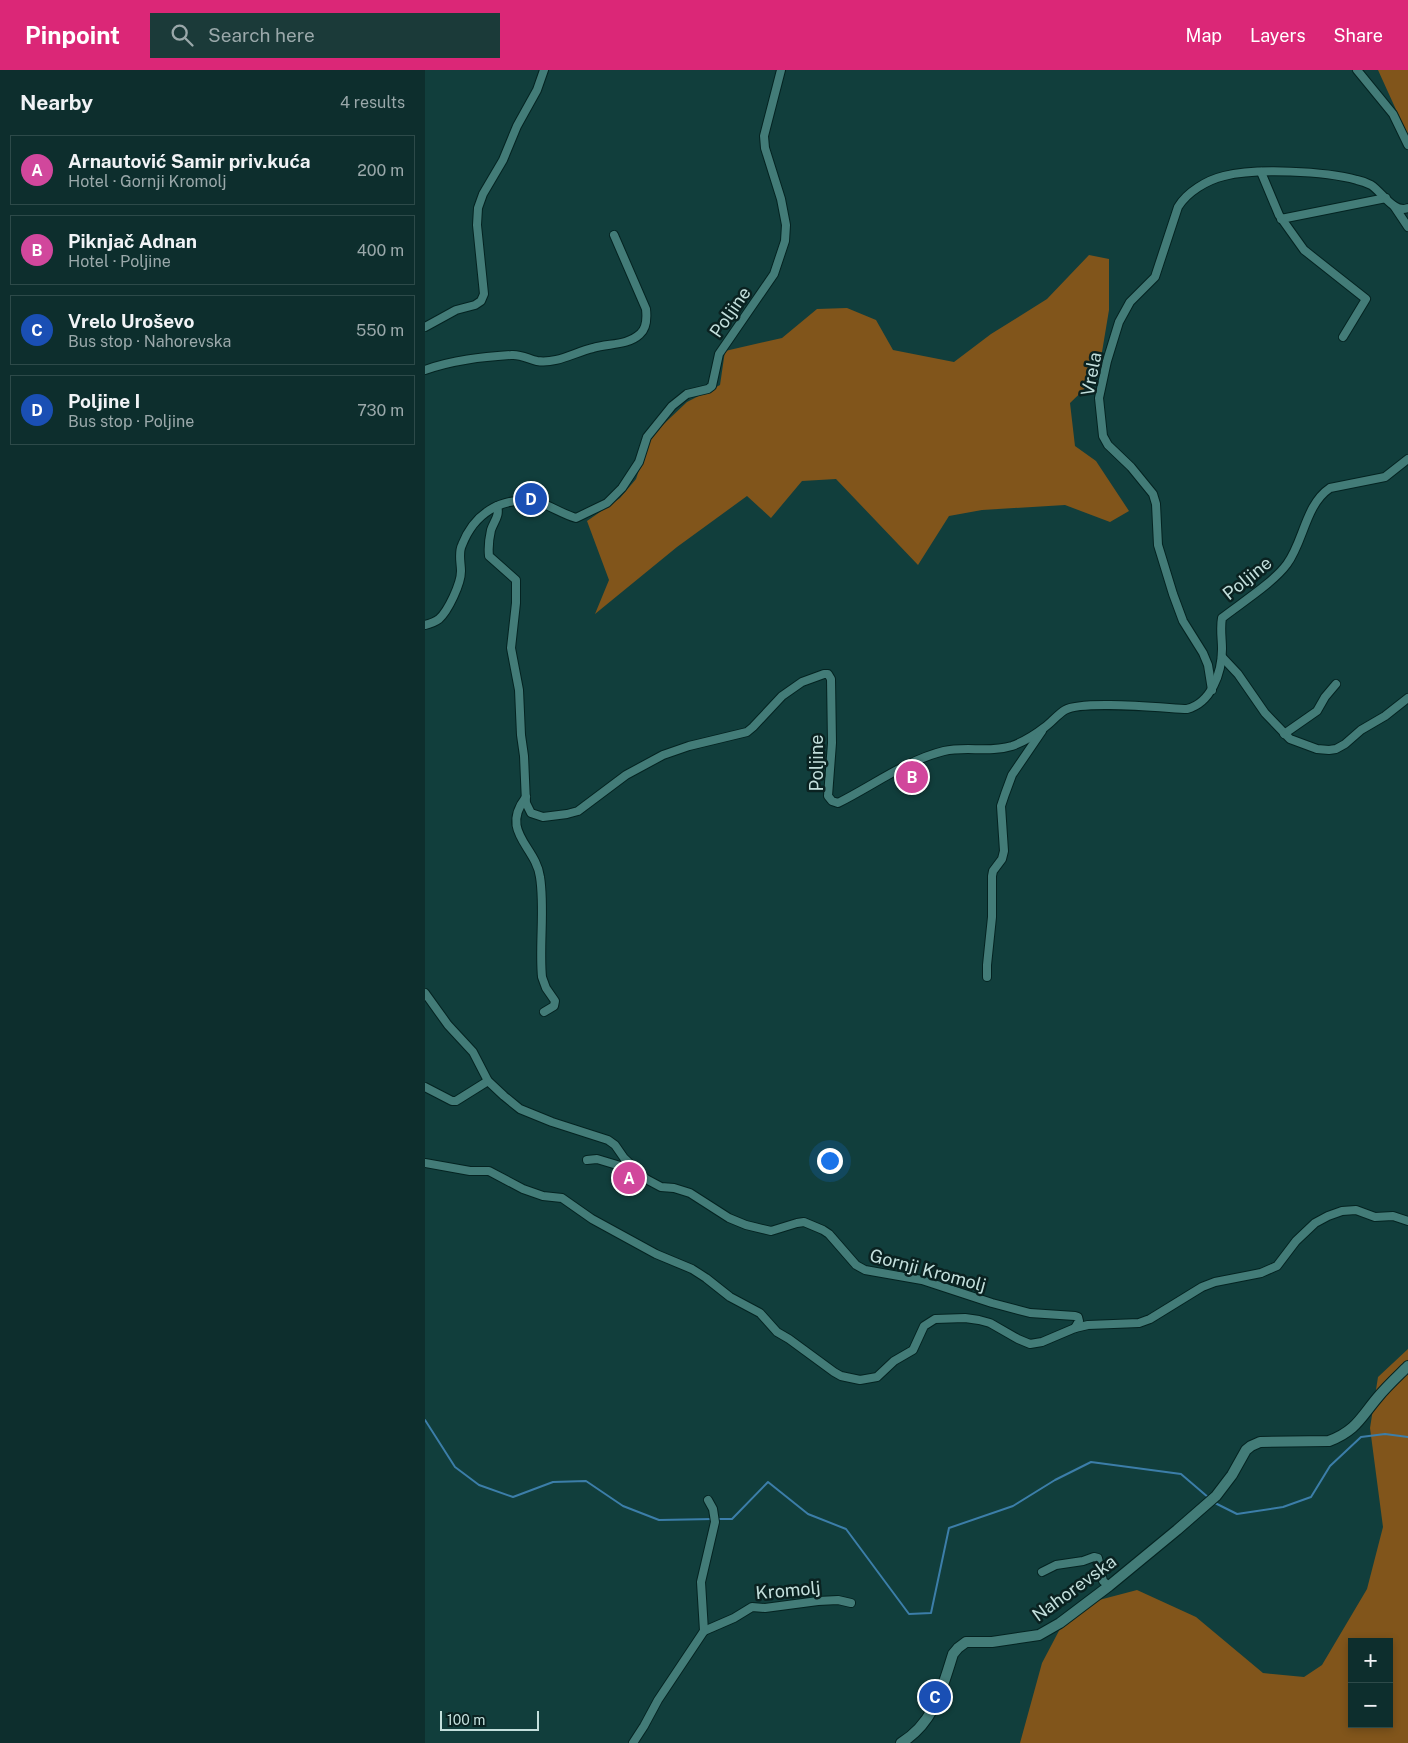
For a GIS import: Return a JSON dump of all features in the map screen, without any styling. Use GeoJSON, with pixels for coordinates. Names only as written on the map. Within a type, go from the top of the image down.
{"type":"FeatureCollection","features":[{"type":"Feature","properties":{"kind":"street"},"geometry":{"type":"LineString","coordinates":[[425,327],[456,310],[475,305],[481,301],[484,294],[477,226],[479,208],[483,194],[503,160],[517,126],[537,90],[544,70]]}},
{"type":"Feature","properties":{"kind":"street","name":"Poljine"},"geometry":{"type":"LineString","coordinates":[[425,625],[438,620],[445,611],[459,584],[461,545],[476,521],[485,511],[517,501],[537,502],[576,518],[607,503],[622,488],[639,462],[647,437],[672,406],[687,394],[708,389],[712,386],[719,354],[774,274],[785,241],[786,226],[781,199],[765,148],[764,136],[781,70]]}},
{"type":"Feature","properties":{"kind":"street"},"geometry":{"type":"LineString","coordinates":[[1357,70],[1393,114],[1408,145]]}},
{"type":"Feature","properties":{"kind":"street","name":"Vrela"},"geometry":{"type":"LineString","coordinates":[[1211,690],[1208,665],[1203,653],[1183,621],[1158,545],[1155,499],[1140,477],[1108,445],[1103,436],[1099,398],[1107,361],[1119,322],[1130,302],[1155,278],[1177,207],[1183,198],[1222,176],[1246,172],[1261,172],[1301,173],[1349,178],[1369,184],[1394,206],[1408,227]]}},
{"type":"Feature","properties":{"kind":"street"},"geometry":{"type":"LineString","coordinates":[[1261,172],[1281,219],[1303,250],[1366,299],[1343,337]]}},
{"type":"Feature","properties":{"kind":"street"},"geometry":{"type":"LineString","coordinates":[[1281,219],[1385,198]]}},
{"type":"Feature","properties":{"kind":"street","name":"Vrela"},"geometry":{"type":"LineString","coordinates":[[1394,206],[1404,210],[1407,209]]}},
{"type":"Feature","properties":{"kind":"street"},"geometry":{"type":"LineString","coordinates":[[425,370],[467,359],[514,354],[526,356],[537,361],[552,360],[591,348],[628,341],[638,336],[645,326],[647,319],[646,310],[614,235]]}},
{"type":"Feature","properties":{"kind":"street","name":"Poljine"},"geometry":{"type":"LineString","coordinates":[[525,797],[531,813],[543,817],[567,814],[578,810],[626,775],[663,755],[689,746],[747,732],[753,728],[782,696],[802,682],[823,674],[828,674],[831,679],[832,743],[828,796],[831,801],[838,803],[883,778],[927,757],[952,750],[983,750],[1011,746],[1045,728],[1067,709],[1077,706],[1187,709],[1195,707],[1216,683],[1222,657],[1222,618],[1281,572],[1289,562],[1314,506],[1324,492],[1330,488],[1385,477],[1408,459]]}},
{"type":"Feature","properties":{"kind":"street"},"geometry":{"type":"LineString","coordinates":[[497,506],[497,518],[488,545],[489,556],[515,580],[516,603],[511,648],[519,690],[525,756],[525,797],[515,817],[516,826],[540,876],[542,977],[546,988],[555,1001],[554,1006],[544,1012]]}},
{"type":"Feature","properties":{"kind":"street"},"geometry":{"type":"LineString","coordinates":[[1222,657],[1238,674],[1265,713],[1284,734],[1290,739],[1317,749],[1336,749],[1408,698]]}},
{"type":"Feature","properties":{"kind":"street"},"geometry":{"type":"LineString","coordinates":[[1284,734],[1317,711],[1325,697],[1336,684]]}},
{"type":"Feature","properties":{"kind":"street"},"geometry":{"type":"LineString","coordinates":[[987,977],[992,917],[992,876],[993,871],[1002,859],[1004,851],[1001,806],[1012,775],[1045,728]]}},
{"type":"Feature","properties":{"kind":"street","name":"Gornji Kromolj"},"geometry":{"type":"LineString","coordinates":[[425,993],[448,1025],[473,1052],[488,1082],[520,1109],[552,1122],[607,1140],[615,1145],[624,1158],[646,1179],[661,1187],[690,1192],[729,1218],[746,1226],[771,1231],[804,1222],[823,1230],[856,1265],[865,1270],[922,1280],[992,1303],[1030,1313],[1075,1316],[1078,1317],[1079,1321],[1075,1328]]}},
{"type":"Feature","properties":{"kind":"street"},"geometry":{"type":"LineString","coordinates":[[425,1087],[451,1101],[457,1101],[488,1082]]}},
{"type":"Feature","properties":{"kind":"street"},"geometry":{"type":"LineString","coordinates":[[587,1160],[597,1159],[639,1172]]}},
{"type":"Feature","properties":{"kind":"street"},"geometry":{"type":"LineString","coordinates":[[425,1162],[470,1171],[489,1171],[523,1189],[543,1196],[562,1198],[592,1219],[656,1254],[692,1269],[730,1297],[760,1312],[777,1332],[834,1372],[841,1376],[860,1380],[877,1376],[894,1360],[913,1350],[924,1326],[935,1319],[965,1318],[979,1320],[990,1323],[1030,1344],[1042,1342],[1075,1328],[1099,1323],[1139,1323],[1150,1319],[1202,1287],[1215,1282],[1261,1273],[1277,1266],[1296,1241],[1315,1223],[1342,1210],[1356,1210],[1375,1217],[1393,1216],[1408,1221]]}},
{"type":"Feature","properties":{"kind":"street","name":"Nahorevska"},"geometry":{"type":"LineString","coordinates":[[901,1743],[913,1736],[925,1722],[937,1702],[953,1654],[966,1642],[992,1642],[1039,1635],[1060,1622],[1109,1586],[1211,1500],[1232,1476],[1246,1450],[1251,1446],[1260,1442],[1329,1441],[1337,1438],[1360,1422],[1377,1398],[1408,1366]]}},
{"type":"Feature","properties":{"kind":"street"},"geometry":{"type":"LineString","coordinates":[[633,1743],[658,1700],[704,1631],[701,1582],[713,1532],[714,1518],[708,1500]]}},
{"type":"Feature","properties":{"kind":"street"},"geometry":{"type":"LineString","coordinates":[[1042,1572],[1056,1565],[1083,1561],[1094,1557],[1098,1558],[1103,1581],[1109,1586]]}},
{"type":"Feature","properties":{"kind":"street","name":"Kromolj"},"geometry":{"type":"LineString","coordinates":[[704,1631],[734,1618],[752,1607],[765,1608],[837,1600],[851,1603]]}},
{"type":"Feature","properties":{"kind":"shaded area"},"geometry":{"type":"Polygon","coordinates":[[[1378,70],[1408,70],[1408,136],[1378,70]]]}},
{"type":"Feature","properties":{"kind":"shaded area"},"geometry":{"type":"Polygon","coordinates":[[[1089,255],[1109,259],[1109,310],[1098,376],[1070,403],[1075,446],[1096,461],[1129,511],[1110,522],[1065,505],[982,510],[949,516],[918,565],[836,479],[802,481],[771,518],[747,496],[677,547],[595,614],[609,580],[587,521],[620,498],[636,479],[650,437],[687,402],[720,385],[725,351],[782,338],[817,309],[847,308],[876,320],[893,350],[954,362],[991,334],[1047,299],[1089,255]]]}},
{"type":"Feature","properties":{"kind":"shaded area"},"geometry":{"type":"Polygon","coordinates":[[[1408,1349],[1408,1743],[1020,1743],[1042,1663],[1062,1625],[1099,1600],[1137,1590],[1196,1617],[1263,1673],[1304,1677],[1322,1665],[1367,1589],[1383,1527],[1370,1428],[1378,1377],[1408,1349]]]}},
{"type":"Feature","properties":{"kind":"waterway"},"geometry":{"type":"LineString","coordinates":[[425,1420],[455,1467],[479,1485],[513,1497],[553,1482],[586,1481],[623,1506],[659,1520],[713,1519]]}},
{"type":"Feature","properties":{"kind":"waterway"},"geometry":{"type":"LineString","coordinates":[[1215,1503],[1237,1514],[1283,1507],[1311,1497],[1330,1466],[1361,1437],[1385,1434],[1408,1437]]}},
{"type":"Feature","properties":{"kind":"waterway"},"geometry":{"type":"LineString","coordinates":[[718,1519],[732,1519],[768,1482],[808,1514],[846,1529],[909,1614],[931,1613],[949,1528],[1013,1506],[1055,1480],[1091,1462],[1181,1474],[1209,1498]]}},
{"type":"Feature","properties":{"kind":"place","name":"Poljine I"},"geometry":{"type":"Point","coordinates":[531,499]}},
{"type":"Feature","properties":{"kind":"place","name":"Piknjač Adnan"},"geometry":{"type":"Point","coordinates":[912,777]}},
{"type":"Feature","properties":{"kind":"place","name":"Arnautović Samir priv.kuća"},"geometry":{"type":"Point","coordinates":[629,1178]}},
{"type":"Feature","properties":{"kind":"place","name":"Vrelo Uroševo"},"geometry":{"type":"Point","coordinates":[935,1697]}}]}
